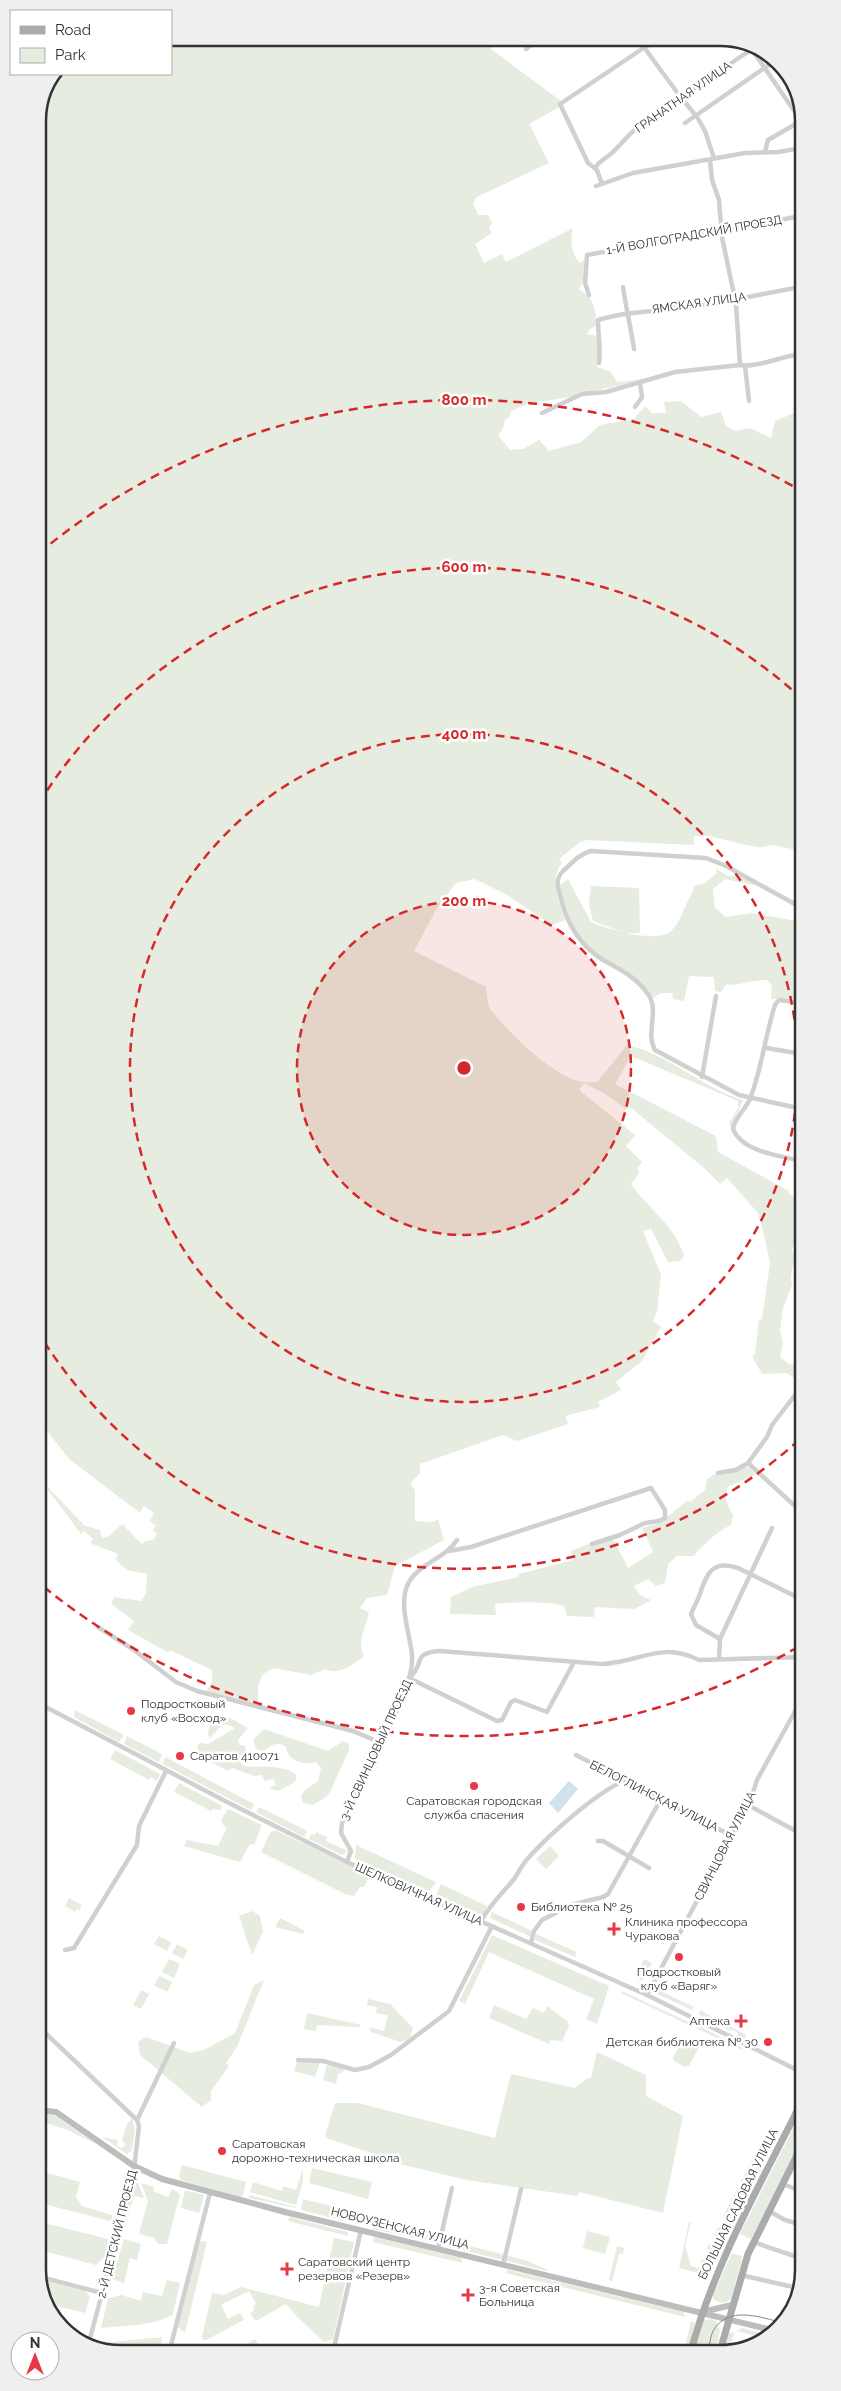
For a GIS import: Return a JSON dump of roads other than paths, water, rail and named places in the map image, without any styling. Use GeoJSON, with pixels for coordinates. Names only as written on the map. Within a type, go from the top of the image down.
{"type":"FeatureCollection","features":[{"type":"Feature","properties":{"kind":"main road","name":"НОВОУЗЕНСКАЯ УЛИЦА"},"geometry":{"type":"LineString","coordinates":[[46,2111],[56,2112],[134,2166],[162,2179],[210,2193],[766,2328]]}},
{"type":"Feature","properties":{"kind":"main road","name":"БОЛЬШАЯ САДОВАЯ УЛИЦА"},"geometry":{"type":"LineString","coordinates":[[693,2345],[701,2312],[729,2245],[795,2115]]}},
{"type":"Feature","properties":{"kind":"main road"},"geometry":{"type":"LineString","coordinates":[[722,2345],[740,2275],[753,2242],[795,2164]]}},
{"type":"Feature","properties":{"kind":"main road"},"geometry":{"type":"LineString","coordinates":[[701,2312],[732,2305]]}},
{"type":"Feature","properties":{"kind":"street"},"geometry":{"type":"LineString","coordinates":[[526,49],[530,46]]}},
{"type":"Feature","properties":{"kind":"street"},"geometry":{"type":"LineString","coordinates":[[602,184],[595,168],[588,163],[560,104],[645,47],[681,98],[697,116],[705,131],[712,159],[712,180],[719,200],[722,232],[735,300],[748,400]]}},
{"type":"Feature","properties":{"kind":"street","name":"ГРАНАТНАЯ УЛИЦА"},"geometry":{"type":"LineString","coordinates":[[595,168],[599,162],[613,153],[624,139],[639,126],[748,52]]}},
{"type":"Feature","properties":{"kind":"street"},"geometry":{"type":"LineString","coordinates":[[757,56],[794,110]]}},
{"type":"Feature","properties":{"kind":"street"},"geometry":{"type":"LineString","coordinates":[[685,123],[769,65]]}},
{"type":"Feature","properties":{"kind":"street"},"geometry":{"type":"LineString","coordinates":[[765,152],[768,140],[795,124]]}},
{"type":"Feature","properties":{"kind":"street"},"geometry":{"type":"LineString","coordinates":[[596,186],[633,173],[745,152],[795,149]]}},
{"type":"Feature","properties":{"kind":"street","name":"1-Й ВОЛГОГРАДСКИЙ ПРОЕЗД"},"geometry":{"type":"LineString","coordinates":[[589,295],[585,283],[587,256],[795,217]]}},
{"type":"Feature","properties":{"kind":"street"},"geometry":{"type":"LineString","coordinates":[[623,287],[628,314],[628,327],[634,349]]}},
{"type":"Feature","properties":{"kind":"street","name":"ЯМСКАЯ УЛИЦА"},"geometry":{"type":"LineString","coordinates":[[599,363],[601,347],[598,320],[628,314],[735,300],[795,288]]}},
{"type":"Feature","properties":{"kind":"street"},"geometry":{"type":"LineString","coordinates":[[542,413],[582,394],[606,392],[675,372],[743,365],[795,354]]}},
{"type":"Feature","properties":{"kind":"street"},"geometry":{"type":"LineString","coordinates":[[635,407],[642,397],[640,383]]}},
{"type":"Feature","properties":{"kind":"street"},"geometry":{"type":"LineString","coordinates":[[795,904],[726,866],[706,858],[590,851],[584,852],[559,875],[558,887],[566,916],[578,938],[590,951],[636,980],[650,998],[653,1009],[651,1037],[655,1050],[702,1077],[739,1095],[795,1108]]}},
{"type":"Feature","properties":{"kind":"street"},"geometry":{"type":"LineString","coordinates":[[702,1077],[716,996]]}},
{"type":"Feature","properties":{"kind":"street"},"geometry":{"type":"LineString","coordinates":[[795,1002],[777,1001],[766,1048],[750,1098],[734,1122],[736,1136],[755,1148],[795,1159]]}},
{"type":"Feature","properties":{"kind":"street"},"geometry":{"type":"LineString","coordinates":[[766,1048],[795,1053]]}},
{"type":"Feature","properties":{"kind":"street"},"geometry":{"type":"LineString","coordinates":[[718,1473],[736,1470],[748,1463],[772,1425],[795,1395]]}},
{"type":"Feature","properties":{"kind":"street"},"geometry":{"type":"LineString","coordinates":[[748,1463],[795,1506]]}},
{"type":"Feature","properties":{"kind":"street"},"geometry":{"type":"LineString","coordinates":[[449,1551],[471,1547],[651,1488],[665,1510],[665,1518],[659,1522],[645,1523],[620,1535],[592,1544]]}},
{"type":"Feature","properties":{"kind":"street"},"geometry":{"type":"LineString","coordinates":[[719,1659],[720,1639],[772,1528]]}},
{"type":"Feature","properties":{"kind":"street","name":"3-Й СВИНЦОВЫЙ ПРОЕЗД"},"geometry":{"type":"LineString","coordinates":[[347,1862],[351,1851],[340,1833],[341,1828],[375,1747],[384,1737],[409,1678],[412,1656],[404,1602],[406,1588],[422,1566],[449,1551],[457,1540]]}},
{"type":"Feature","properties":{"kind":"street"},"geometry":{"type":"LineString","coordinates":[[720,1639],[704,1632],[696,1625],[692,1618],[693,1608],[708,1574],[716,1566],[731,1566],[795,1596]]}},
{"type":"Feature","properties":{"kind":"street"},"geometry":{"type":"LineString","coordinates":[[98,1627],[134,1650],[176,1682],[197,1691],[352,1731],[379,1742]]}},
{"type":"Feature","properties":{"kind":"street"},"geometry":{"type":"LineString","coordinates":[[574,1662],[547,1712],[515,1700],[511,1702],[502,1720],[497,1721],[409,1678],[413,1675],[422,1655],[428,1652],[440,1651],[612,1664],[665,1651],[684,1652],[699,1660],[795,1657]]}},
{"type":"Feature","properties":{"kind":"street","name":"ШЕЛКОВИЧНАЯ УЛИЦА"},"geometry":{"type":"LineString","coordinates":[[46,1707],[166,1771],[347,1862],[647,1995],[795,2069]]}},
{"type":"Feature","properties":{"kind":"street","name":"СВИНЦОВАЯ УЛИЦА"},"geometry":{"type":"LineString","coordinates":[[647,1995],[748,1805],[757,1780],[795,1711]]}},
{"type":"Feature","properties":{"kind":"street","name":"БЕЛОГЛИНСКАЯ УЛИЦА"},"geometry":{"type":"LineString","coordinates":[[576,1756],[732,1836]]}},
{"type":"Feature","properties":{"kind":"street"},"geometry":{"type":"LineString","coordinates":[[65,1950],[74,1948],[137,1846],[139,1826],[166,1771]]}},
{"type":"Feature","properties":{"kind":"street"},"geometry":{"type":"LineString","coordinates":[[482,1921],[490,1904],[514,1879],[529,1857],[568,1821],[612,1786],[624,1781]]}},
{"type":"Feature","properties":{"kind":"street"},"geometry":{"type":"LineString","coordinates":[[531,1943],[534,1930],[542,1920],[571,1905],[603,1898],[608,1894],[661,1799]]}},
{"type":"Feature","properties":{"kind":"street"},"geometry":{"type":"LineString","coordinates":[[748,1805],[795,1831]]}},
{"type":"Feature","properties":{"kind":"street"},"geometry":{"type":"LineString","coordinates":[[598,1841],[603,1841],[649,1868]]}},
{"type":"Feature","properties":{"kind":"street"},"geometry":{"type":"LineString","coordinates":[[298,2060],[323,2061],[355,2070],[369,2067],[391,2055],[449,2011],[492,1926]]}},
{"type":"Feature","properties":{"kind":"street"},"geometry":{"type":"LineString","coordinates":[[46,2034],[138,2120]]}},
{"type":"Feature","properties":{"kind":"street","name":"2-Й ДЕТСКИЙ ПРОЕЗД"},"geometry":{"type":"LineString","coordinates":[[89,2338],[134,2166],[138,2120],[174,2043]]}},
{"type":"Feature","properties":{"kind":"street"},"geometry":{"type":"LineString","coordinates":[[783,2184],[795,2189]]}},
{"type":"Feature","properties":{"kind":"street"},"geometry":{"type":"LineString","coordinates":[[438,2249],[452,2188]]}},
{"type":"Feature","properties":{"kind":"street"},"geometry":{"type":"LineString","coordinates":[[502,2265],[521,2189]]}},
{"type":"Feature","properties":{"kind":"street"},"geometry":{"type":"LineString","coordinates":[[171,2345],[210,2193]]}},
{"type":"Feature","properties":{"kind":"street"},"geometry":{"type":"LineString","coordinates":[[769,2211],[785,2220],[795,2223]]}},
{"type":"Feature","properties":{"kind":"street"},"geometry":{"type":"LineString","coordinates":[[335,2345],[361,2230]]}},
{"type":"Feature","properties":{"kind":"street"},"geometry":{"type":"LineString","coordinates":[[753,2242],[795,2256]]}},
{"type":"Feature","properties":{"kind":"street"},"geometry":{"type":"LineString","coordinates":[[740,2275],[793,2287]]}},
{"type":"Feature","properties":{"kind":"street"},"geometry":{"type":"LineString","coordinates":[[47,2279],[102,2293]]}},
{"type":"Feature","properties":{"kind":"water"},"geometry":{"type":"Polygon","coordinates":[[[569,1781],[578,1789],[558,1813],[549,1803],[569,1781]]]}},
{"type":"Feature","properties":{"kind":"tram line"},"geometry":{"type":"LineString","coordinates":[[709,2345],[713,2331],[719,2323],[727,2318],[745,2315],[774,2321]]}},
{"type":"Feature","properties":{"kind":"place","name":"Подростковый клуб «Восход»"},"geometry":{"type":"Point","coordinates":[131,1711]}},
{"type":"Feature","properties":{"kind":"place","name":"Саратов 410071"},"geometry":{"type":"Point","coordinates":[180,1756]}},
{"type":"Feature","properties":{"kind":"place","name":"Саратовская городская служба спасения"},"geometry":{"type":"Point","coordinates":[474,1786]}},
{"type":"Feature","properties":{"kind":"place","name":"Библиотека № 25"},"geometry":{"type":"Point","coordinates":[521,1907]}},
{"type":"Feature","properties":{"kind":"place","name":"Клиника профессора Чуракова"},"geometry":{"type":"Point","coordinates":[614,1929]}},
{"type":"Feature","properties":{"kind":"place","name":"Подростковый клуб «Варяг»"},"geometry":{"type":"Point","coordinates":[679,1957]}},
{"type":"Feature","properties":{"kind":"place","name":"Аптека"},"geometry":{"type":"Point","coordinates":[741,2021]}},
{"type":"Feature","properties":{"kind":"place","name":"Детская библиотека № 30"},"geometry":{"type":"Point","coordinates":[768,2042]}},
{"type":"Feature","properties":{"kind":"place","name":"Саратовская дорожно-техническая школа"},"geometry":{"type":"Point","coordinates":[222,2151]}},
{"type":"Feature","properties":{"kind":"place","name":"Саратовский центр резервов «Резерв»"},"geometry":{"type":"Point","coordinates":[287,2269]}},
{"type":"Feature","properties":{"kind":"place","name":"3-я Советская Больница"},"geometry":{"type":"Point","coordinates":[468,2295]}}]}
